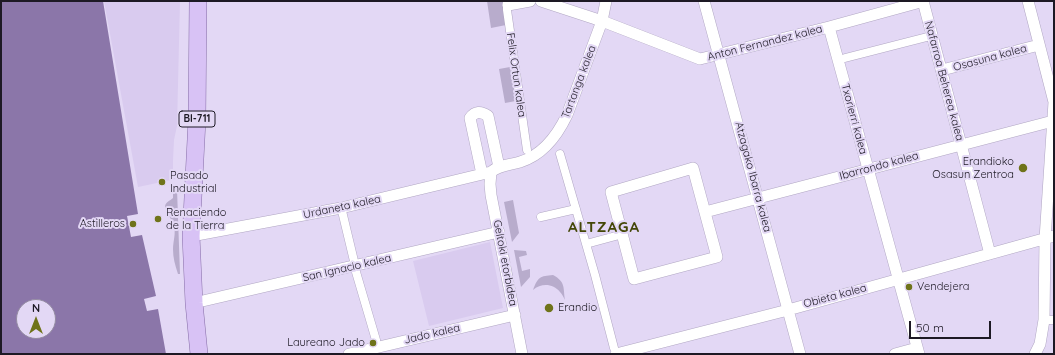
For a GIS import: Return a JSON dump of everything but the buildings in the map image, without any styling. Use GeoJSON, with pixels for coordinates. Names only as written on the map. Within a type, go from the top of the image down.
{"type":"FeatureCollection","features":[{"type":"Feature","properties":{"kind":"main road","name":"BI-711"},"geometry":{"type":"LineString","coordinates":[[198,1],[197,120],[191,236],[194,303],[200,354]]}},
{"type":"Feature","properties":{"kind":"street"},"geometry":{"type":"LineString","coordinates":[[507,3],[530,1]]}},
{"type":"Feature","properties":{"kind":"street","name":"Anton Fernandez kalea"},"geometry":{"type":"LineString","coordinates":[[541,1],[602,21],[700,59],[829,27],[923,1]]}},
{"type":"Feature","properties":{"kind":"street","name":"Tartanga kalea"},"geometry":{"type":"LineString","coordinates":[[491,171],[522,161],[544,149],[560,128],[567,115],[602,21],[606,1]]}},
{"type":"Feature","properties":{"kind":"street","name":"Atzagako Ibarra kalea"},"geometry":{"type":"LineString","coordinates":[[704,1],[720,55],[800,354]]}},
{"type":"Feature","properties":{"kind":"street","name":"Nafarroa Beherea kalea"},"geometry":{"type":"LineString","coordinates":[[923,1],[990,254]]}},
{"type":"Feature","properties":{"kind":"street"},"geometry":{"type":"LineString","coordinates":[[1028,1],[1038,45],[1054,102],[1049,237],[1049,320],[1035,354]]}},
{"type":"Feature","properties":{"kind":"street","name":"Felix Ortun kalea"},"geometry":{"type":"LineString","coordinates":[[507,3],[527,150]]}},
{"type":"Feature","properties":{"kind":"street","name":"Txorierri kalea"},"geometry":{"type":"LineString","coordinates":[[829,27],[918,351]]}},
{"type":"Feature","properties":{"kind":"street"},"geometry":{"type":"LineString","coordinates":[[845,58],[927,37]]}},
{"type":"Feature","properties":{"kind":"street","name":"Osasuna kalea"},"geometry":{"type":"LineString","coordinates":[[942,70],[1038,45]]}},
{"type":"Feature","properties":{"kind":"street","name":"Ibarrondo kalea"},"geometry":{"type":"LineString","coordinates":[[705,212],[1053,121]]}},
{"type":"Feature","properties":{"kind":"street"},"geometry":{"type":"LineString","coordinates":[[560,154],[615,351]]}},
{"type":"Feature","properties":{"kind":"street"},"geometry":{"type":"LineString","coordinates":[[693,168],[717,257],[634,279],[623,234],[611,192],[693,168]]}},
{"type":"Feature","properties":{"kind":"street","name":"Urdaneta kalea"},"geometry":{"type":"LineString","coordinates":[[191,236],[341,208],[400,195],[491,171]]}},
{"type":"Feature","properties":{"kind":"street","name":"Geltoki etorbidea"},"geometry":{"type":"LineString","coordinates":[[491,171],[491,195],[522,354]]}},
{"type":"Feature","properties":{"kind":"street"},"geometry":{"type":"LineString","coordinates":[[541,217],[576,209]]}},
{"type":"Feature","properties":{"kind":"street"},"geometry":{"type":"LineString","coordinates":[[342,211],[354,261]]}},
{"type":"Feature","properties":{"kind":"street","name":"San Ignacio kalea"},"geometry":{"type":"LineString","coordinates":[[194,303],[499,232]]}},
{"type":"Feature","properties":{"kind":"street"},"geometry":{"type":"LineString","coordinates":[[586,244],[623,234]]}},
{"type":"Feature","properties":{"kind":"street","name":"Obieta kalea"},"geometry":{"type":"LineString","coordinates":[[615,351],[788,310],[1049,237]]}},
{"type":"Feature","properties":{"kind":"street"},"geometry":{"type":"LineString","coordinates":[[356,272],[376,340]]}},
{"type":"Feature","properties":{"kind":"street","name":"Jado kalea"},"geometry":{"type":"LineString","coordinates":[[349,354],[514,314]]}},
{"type":"Feature","properties":{"kind":"street"},"geometry":{"type":"LineString","coordinates":[[895,354],[918,351]]}},
{"type":"Feature","properties":{"kind":"shaded area"},"geometry":{"type":"Polygon","coordinates":[[[1,1],[103,1],[138,214],[127,216],[131,237],[142,235],[156,296],[144,299],[147,311],[158,309],[166,354],[1,354],[1,1]]]}},
{"type":"Feature","properties":{"kind":"shaded area"},"geometry":{"type":"Polygon","coordinates":[[[104,1],[180,1],[177,126],[174,140],[173,160],[173,176],[176,179],[138,187],[104,1]]]}},
{"type":"Feature","properties":{"kind":"shaded area"},"geometry":{"type":"Polygon","coordinates":[[[487,1],[502,1],[506,25],[491,28],[487,1]]]}},
{"type":"Feature","properties":{"kind":"shaded area"},"geometry":{"type":"Polygon","coordinates":[[[510,67],[516,101],[505,103],[499,69],[510,67]]]}},
{"type":"Feature","properties":{"kind":"shaded area"},"geometry":{"type":"Polygon","coordinates":[[[177,189],[180,274],[178,274],[173,255],[175,232],[174,226],[165,207],[165,205],[173,198],[173,190],[177,189]]]}},
{"type":"Feature","properties":{"kind":"shaded area"},"geometry":{"type":"Polygon","coordinates":[[[513,200],[519,233],[512,242],[504,202],[513,200]]]}},
{"type":"Feature","properties":{"kind":"shaded area"},"geometry":{"type":"Polygon","coordinates":[[[490,242],[503,308],[429,326],[413,261],[490,242]]]}},
{"type":"Feature","properties":{"kind":"shaded area"},"geometry":{"type":"Polygon","coordinates":[[[514,250],[526,251],[527,255],[519,257],[522,271],[530,269],[530,277],[521,287],[514,250]]]}},
{"type":"Feature","properties":{"kind":"shaded area"},"geometry":{"type":"Polygon","coordinates":[[[553,275],[562,283],[565,300],[554,287],[543,285],[533,290],[536,282],[540,278],[553,275]]]}},
{"type":"Feature","properties":{"kind":"place","name":"Erandioko Osasun Zentroa"},"geometry":{"type":"Point","coordinates":[1023,168]}},
{"type":"Feature","properties":{"kind":"place","name":"Pasado Industrial"},"geometry":{"type":"Point","coordinates":[162,182]}},
{"type":"Feature","properties":{"kind":"place","name":"Renaciendo de la Tierra"},"geometry":{"type":"Point","coordinates":[158,219]}},
{"type":"Feature","properties":{"kind":"place","name":"Astilleros"},"geometry":{"type":"Point","coordinates":[133,224]}},
{"type":"Feature","properties":{"kind":"place","name":"Vendejera"},"geometry":{"type":"Point","coordinates":[909,287]}},
{"type":"Feature","properties":{"kind":"place","name":"Erandio"},"geometry":{"type":"Point","coordinates":[549,308]}},
{"type":"Feature","properties":{"kind":"place","name":"Laureano Jado"},"geometry":{"type":"Point","coordinates":[373,343]}},
{"type":"Feature","properties":{"kind":"district","name":"ALTZAGA"},"geometry":{"type":"Point","coordinates":[604,227]}}]}
